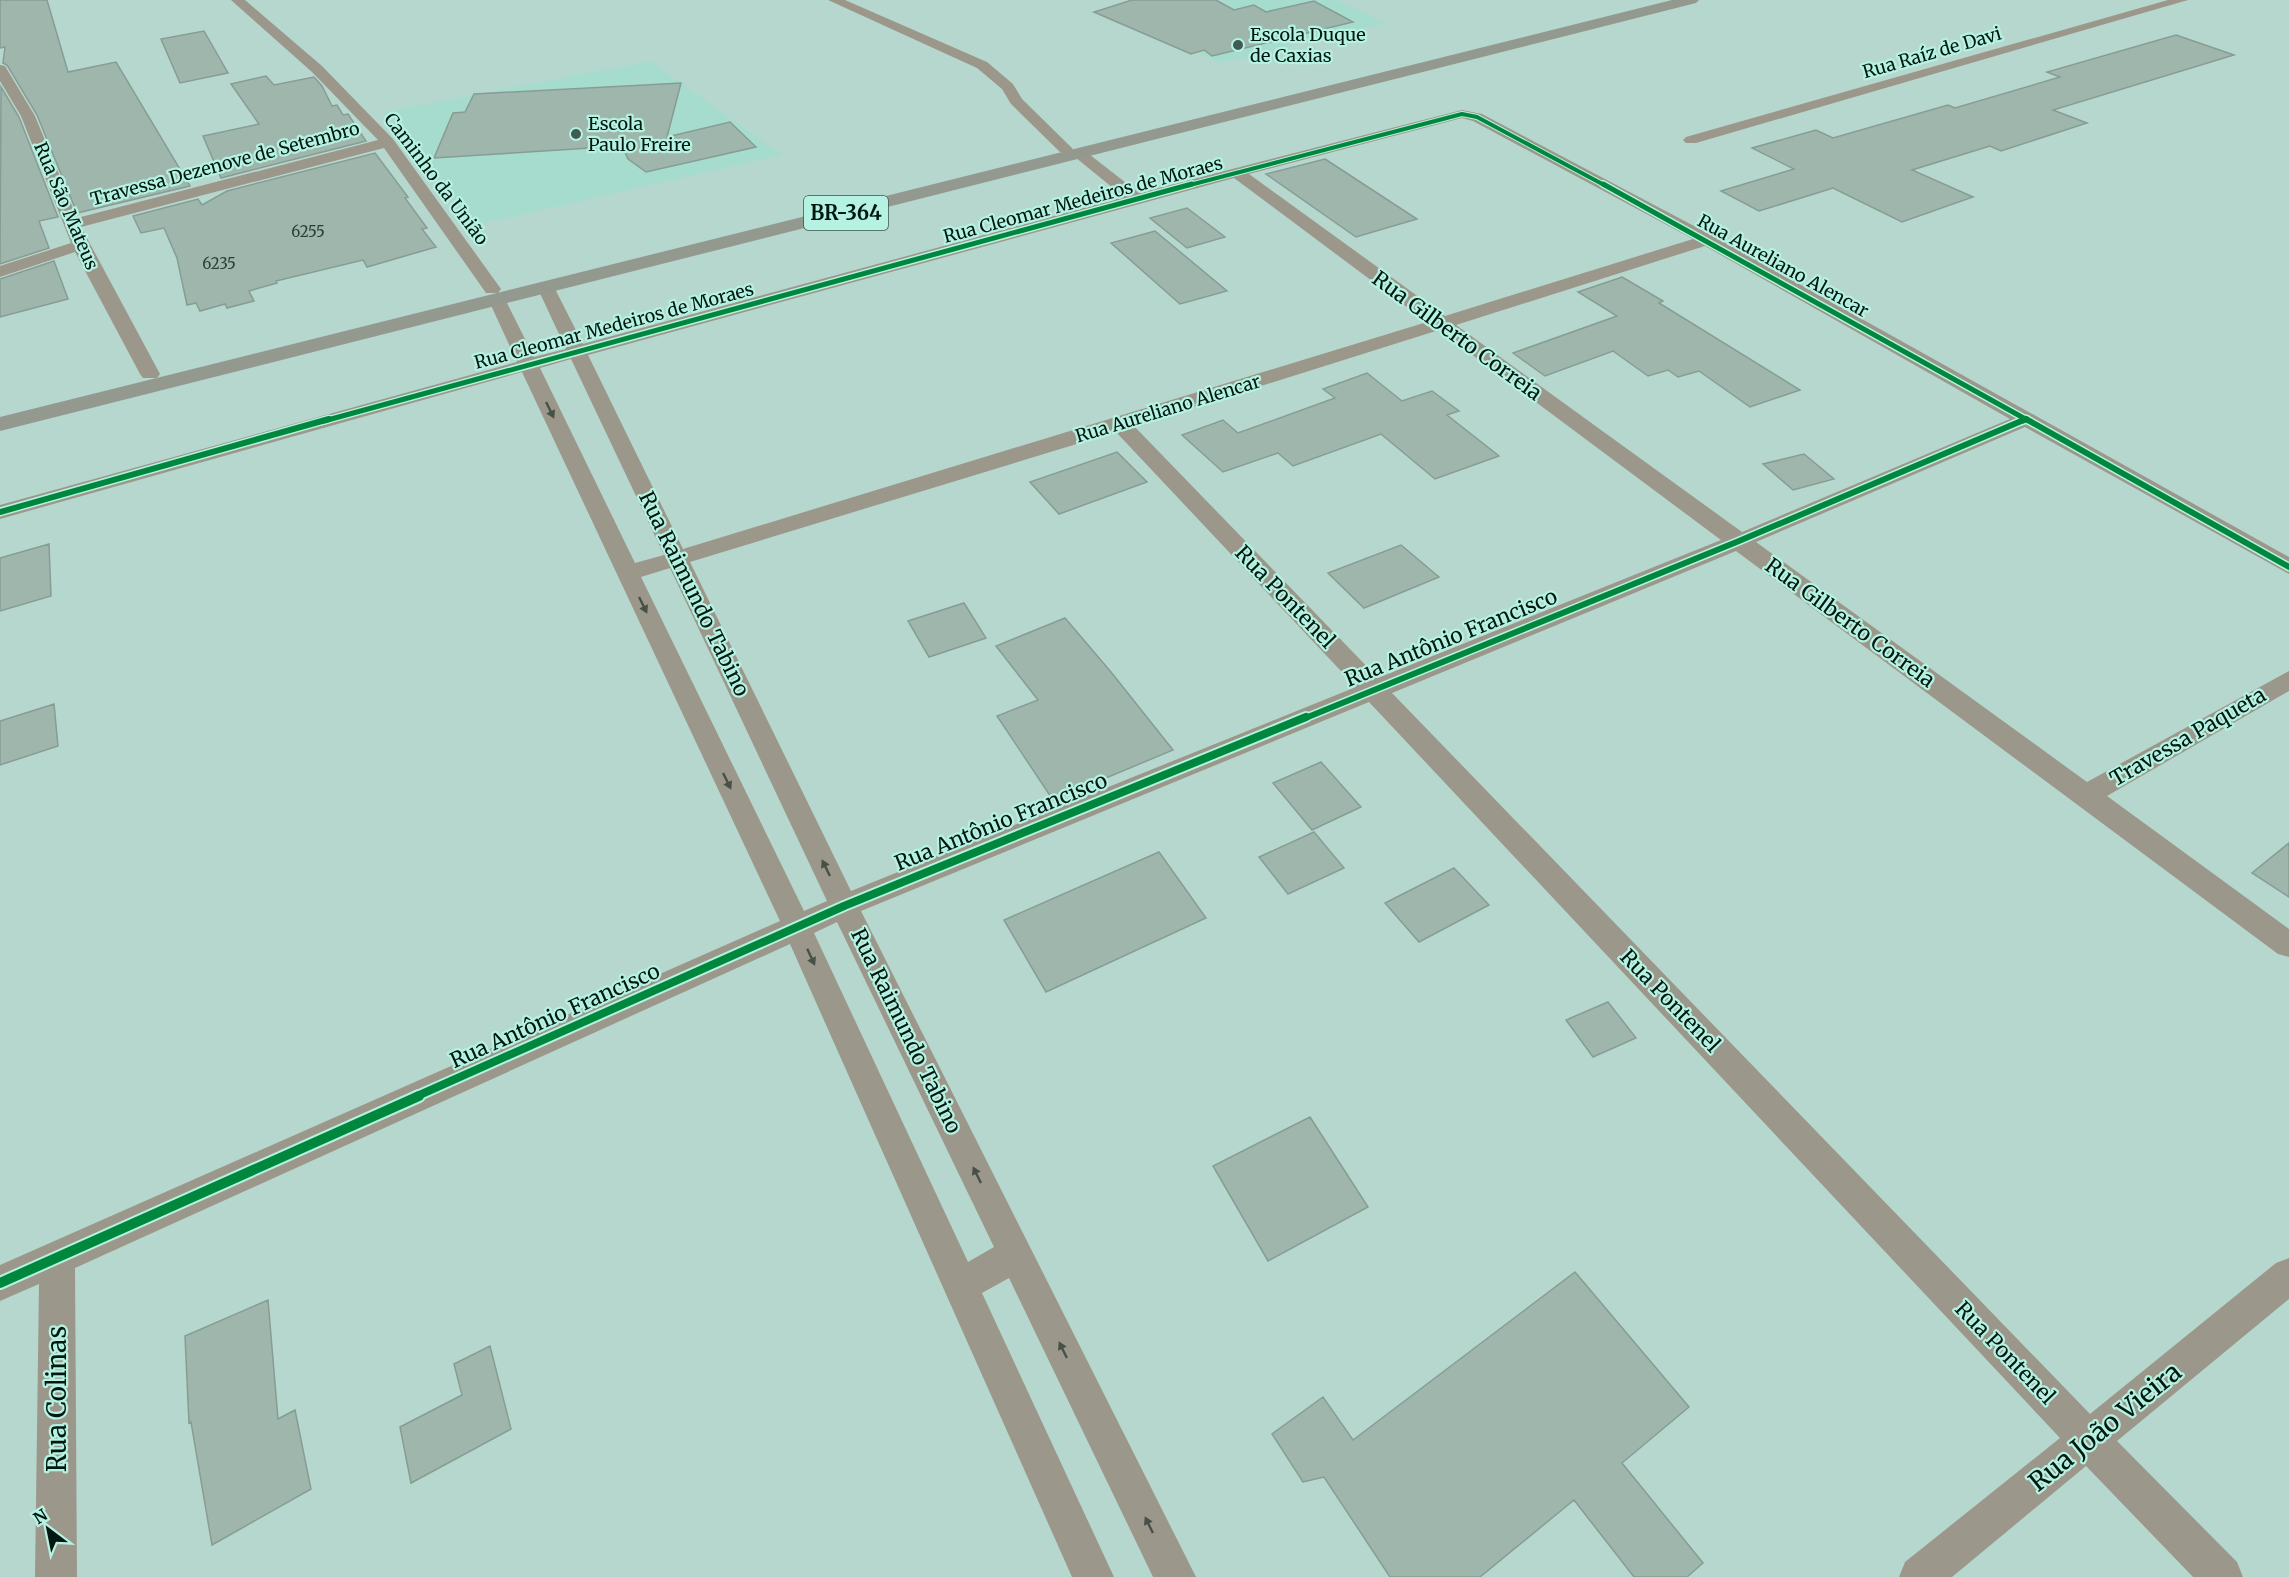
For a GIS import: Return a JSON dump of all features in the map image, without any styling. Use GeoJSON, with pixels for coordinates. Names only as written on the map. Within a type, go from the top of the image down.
{"type":"FeatureCollection","features":[{"type":"Feature","properties":{"kind":"highway","name":"BR-364"},"geometry":{"type":"LineString","coordinates":[[0,410],[495,295],[547,288],[1653,0]]}},
{"type":"Feature","properties":{"kind":"highway","name":"BR-364"},"geometry":{"type":"LineString","coordinates":[[0,424],[495,295],[1691,0]]}},
{"type":"Feature","properties":{"kind":"street","name":"Caminho da União"},"geometry":{"type":"LineString","coordinates":[[237,0],[317,69],[388,142],[495,295]]}},
{"type":"Feature","properties":{"kind":"street"},"geometry":{"type":"LineString","coordinates":[[834,0],[968,58],[993,72],[1008,87],[1016,101],[1073,152],[1136,199]]}},
{"type":"Feature","properties":{"kind":"street","name":"Rua Raíz de Davi"},"geometry":{"type":"LineString","coordinates":[[1691,140],[2182,0]]}},
{"type":"Feature","properties":{"kind":"street","name":"Rua São Mateus"},"geometry":{"type":"LineString","coordinates":[[0,69],[28,116],[80,245],[150,374]]}},
{"type":"Feature","properties":{"kind":"street","name":"Rua Aureliano Alencar"},"geometry":{"type":"LineString","coordinates":[[1237,173],[1452,115],[1466,114],[1477,117],[1707,240],[2289,567]]}},
{"type":"Feature","properties":{"kind":"street","name":"Travessa Dezenove de Setembro"},"geometry":{"type":"LineString","coordinates":[[72,224],[388,142]]}},
{"type":"Feature","properties":{"kind":"street","name":"Rua Cleomar Medeiros de Moraes"},"geometry":{"type":"LineString","coordinates":[[0,512],[578,351],[1237,173]]}},
{"type":"Feature","properties":{"kind":"street","name":"Rua Gilberto Correia"},"geometry":{"type":"LineString","coordinates":[[1237,173],[2289,945]]}},
{"type":"Feature","properties":{"kind":"street","name":"Rua Aureliano Alencar"},"geometry":{"type":"LineString","coordinates":[[628,573],[1120,424],[1707,240]]}},
{"type":"Feature","properties":{"kind":"street"},"geometry":{"type":"LineString","coordinates":[[0,272],[80,245]]}},
{"type":"Feature","properties":{"kind":"street","name":"Rua Raimundo Tabino"},"geometry":{"type":"LineString","coordinates":[[547,288],[844,906],[1175,1577]]}},
{"type":"Feature","properties":{"kind":"street"},"geometry":{"type":"LineString","coordinates":[[495,295],[797,927],[1093,1577]]}},
{"type":"Feature","properties":{"kind":"street","name":"Rua Antônio Francisco"},"geometry":{"type":"LineString","coordinates":[[0,1283],[844,906],[1738,541],[2027,419]]}},
{"type":"Feature","properties":{"kind":"street","name":"Rua Pontenel"},"geometry":{"type":"LineString","coordinates":[[1120,424],[2088,1440],[2222,1577]]}},
{"type":"Feature","properties":{"kind":"street","name":"Travessa Paqueta"},"geometry":{"type":"LineString","coordinates":[[2087,795],[2289,680]]}},
{"type":"Feature","properties":{"kind":"street"},"geometry":{"type":"LineString","coordinates":[[960,1285],[1016,1255]]}},
{"type":"Feature","properties":{"kind":"street","name":"Rua Colinas"},"geometry":{"type":"LineString","coordinates":[[56,1577],[57,1258]]}},
{"type":"Feature","properties":{"kind":"street","name":"Rua João Vieira"},"geometry":{"type":"LineString","coordinates":[[1920,1577],[2289,1276]]}},
{"type":"Feature","properties":{"kind":"shaded area","name":"Escola Duque de Caxias"},"geometry":{"type":"Polygon","coordinates":[[[1226,0],[1337,0],[1386,23],[1220,63],[1140,26],[1226,0]]]}},
{"type":"Feature","properties":{"kind":"shaded area","name":"Escola Paulo Freire"},"geometry":{"type":"Polygon","coordinates":[[[650,61],[782,155],[472,226],[384,112],[650,61]]]}},
{"type":"Feature","properties":{"kind":"building"},"geometry":{"type":"Polygon","coordinates":[[[0,0],[47,0],[68,72],[116,62],[190,186],[77,213],[37,115],[7,65],[3,63],[5,47],[0,48],[0,0]]]}},
{"type":"Feature","properties":{"kind":"building","name":"Escola Duque de Caxias"},"geometry":{"type":"Polygon","coordinates":[[[1132,0],[1216,0],[1234,10],[1254,5],[1266,12],[1314,1],[1353,22],[1212,56],[1204,50],[1191,54],[1094,12],[1132,0]]]}},
{"type":"Feature","properties":{"kind":"building"},"geometry":{"type":"Polygon","coordinates":[[[204,31],[228,73],[180,83],[161,39],[204,31]]]}},
{"type":"Feature","properties":{"kind":"building"},"geometry":{"type":"Polygon","coordinates":[[[2176,35],[2234,55],[2053,110],[2087,123],[2001,151],[1990,146],[1912,170],[1973,197],[1902,222],[1833,188],[1759,211],[1721,191],[1794,169],[1752,148],[1816,130],[1833,138],[1948,105],[1955,108],[2060,77],[2047,72],[2176,35]]]}},
{"type":"Feature","properties":{"kind":"building"},"geometry":{"type":"Polygon","coordinates":[[[266,76],[274,85],[314,77],[322,86],[332,106],[337,105],[343,115],[348,114],[366,141],[221,178],[203,136],[259,124],[231,84],[266,76]]]}},
{"type":"Feature","properties":{"kind":"building"},"geometry":{"type":"Polygon","coordinates":[[[681,83],[667,137],[730,122],[756,147],[646,172],[628,159],[622,146],[434,158],[453,113],[465,112],[474,94],[681,83]]]}},
{"type":"Feature","properties":{"kind":"building"},"geometry":{"type":"Polygon","coordinates":[[[1,87],[19,117],[58,217],[39,221],[49,248],[0,264],[1,87]]]}},
{"type":"Feature","properties":{"kind":"building"},"geometry":{"type":"Polygon","coordinates":[[[375,153],[408,197],[405,198],[427,228],[422,229],[436,247],[367,267],[363,260],[276,281],[277,283],[249,291],[254,301],[227,308],[225,304],[200,311],[196,303],[187,305],[177,258],[164,228],[141,233],[133,216],[198,199],[202,205],[227,191],[375,153]]]}},
{"type":"Feature","properties":{"kind":"building"},"geometry":{"type":"Polygon","coordinates":[[[1325,159],[1417,219],[1356,237],[1266,174],[1325,159]]]}},
{"type":"Feature","properties":{"kind":"building"},"geometry":{"type":"Polygon","coordinates":[[[1187,208],[1225,237],[1187,248],[1150,218],[1187,208]]]}},
{"type":"Feature","properties":{"kind":"building"},"geometry":{"type":"Polygon","coordinates":[[[1155,231],[1227,291],[1180,304],[1111,243],[1155,231]]]}},
{"type":"Feature","properties":{"kind":"building"},"geometry":{"type":"Polygon","coordinates":[[[54,261],[68,299],[0,317],[0,279],[54,261]]]}},
{"type":"Feature","properties":{"kind":"building"},"geometry":{"type":"Polygon","coordinates":[[[1622,277],[1663,301],[1659,303],[1800,390],[1750,407],[1699,371],[1678,377],[1668,370],[1648,376],[1613,351],[1545,376],[1513,353],[1617,316],[1578,292],[1622,277]]]}},
{"type":"Feature","properties":{"kind":"building"},"geometry":{"type":"Polygon","coordinates":[[[1367,373],[1402,401],[1432,391],[1459,411],[1447,415],[1499,456],[1435,479],[1381,434],[1293,466],[1278,453],[1223,472],[1182,435],[1223,420],[1238,433],[1335,398],[1323,389],[1367,373]]]}},
{"type":"Feature","properties":{"kind":"building"},"geometry":{"type":"Polygon","coordinates":[[[1117,452],[1147,482],[1059,514],[1030,482],[1117,452]]]}},
{"type":"Feature","properties":{"kind":"building"},"geometry":{"type":"Polygon","coordinates":[[[1804,454],[1834,479],[1793,490],[1763,464],[1804,454]]]}},
{"type":"Feature","properties":{"kind":"building"},"geometry":{"type":"Polygon","coordinates":[[[49,544],[51,596],[0,611],[0,558],[49,544]]]}},
{"type":"Feature","properties":{"kind":"building"},"geometry":{"type":"Polygon","coordinates":[[[1401,545],[1439,577],[1364,608],[1328,573],[1401,545]]]}},
{"type":"Feature","properties":{"kind":"building"},"geometry":{"type":"Polygon","coordinates":[[[964,603],[986,638],[929,657],[908,621],[964,603]]]}},
{"type":"Feature","properties":{"kind":"building"},"geometry":{"type":"Polygon","coordinates":[[[1065,618],[1173,750],[1053,800],[997,716],[1038,700],[996,646],[1065,618]]]}},
{"type":"Feature","properties":{"kind":"building"},"geometry":{"type":"Polygon","coordinates":[[[54,704],[58,746],[0,765],[0,721],[54,704]]]}},
{"type":"Feature","properties":{"kind":"building"},"geometry":{"type":"Polygon","coordinates":[[[1321,762],[1361,807],[1312,830],[1273,783],[1321,762]]]}},
{"type":"Feature","properties":{"kind":"building"},"geometry":{"type":"Polygon","coordinates":[[[1314,832],[1344,868],[1288,894],[1259,857],[1314,832]]]}},
{"type":"Feature","properties":{"kind":"building"},"geometry":{"type":"Polygon","coordinates":[[[2289,843],[2289,897],[2252,873],[2289,843]]]}},
{"type":"Feature","properties":{"kind":"building"},"geometry":{"type":"Polygon","coordinates":[[[1159,852],[1206,918],[1046,992],[1004,920],[1159,852]]]}},
{"type":"Feature","properties":{"kind":"building"},"geometry":{"type":"Polygon","coordinates":[[[1454,868],[1489,905],[1419,942],[1385,903],[1454,868]]]}},
{"type":"Feature","properties":{"kind":"building"},"geometry":{"type":"Polygon","coordinates":[[[1608,1002],[1636,1038],[1593,1057],[1566,1020],[1608,1002]]]}},
{"type":"Feature","properties":{"kind":"building"},"geometry":{"type":"Polygon","coordinates":[[[1310,1117],[1368,1207],[1268,1261],[1213,1166],[1310,1117]]]}},
{"type":"Feature","properties":{"kind":"building"},"geometry":{"type":"Polygon","coordinates":[[[1575,1272],[1689,1407],[1622,1463],[1703,1563],[1687,1577],[1634,1577],[1574,1500],[1480,1577],[1390,1577],[1324,1477],[1303,1482],[1272,1434],[1323,1397],[1353,1440],[1575,1272]]]}},
{"type":"Feature","properties":{"kind":"building"},"geometry":{"type":"Polygon","coordinates":[[[268,1300],[278,1419],[295,1410],[311,1489],[212,1545],[191,1422],[189,1423],[185,1336],[268,1300]]]}},
{"type":"Feature","properties":{"kind":"building"},"geometry":{"type":"Polygon","coordinates":[[[490,1346],[511,1429],[411,1483],[400,1427],[462,1395],[454,1364],[490,1346]]]}},
{"type":"Feature","properties":{"kind":"cycle path"},"geometry":{"type":"LineString","coordinates":[[0,512],[408,397],[865,275],[1136,199],[1462,114],[1477,117],[1707,240],[2289,567]]}},
{"type":"Feature","properties":{"kind":"cycle path"},"geometry":{"type":"LineString","coordinates":[[0,1283],[844,906],[1739,541],[2027,419]]}},
{"type":"Feature","properties":{"kind":"place","name":"Escola Duque de Caxias"},"geometry":{"type":"Point","coordinates":[1238,45]}},
{"type":"Feature","properties":{"kind":"place","name":"Escola Paulo Freire"},"geometry":{"type":"Point","coordinates":[576,134]}}]}
